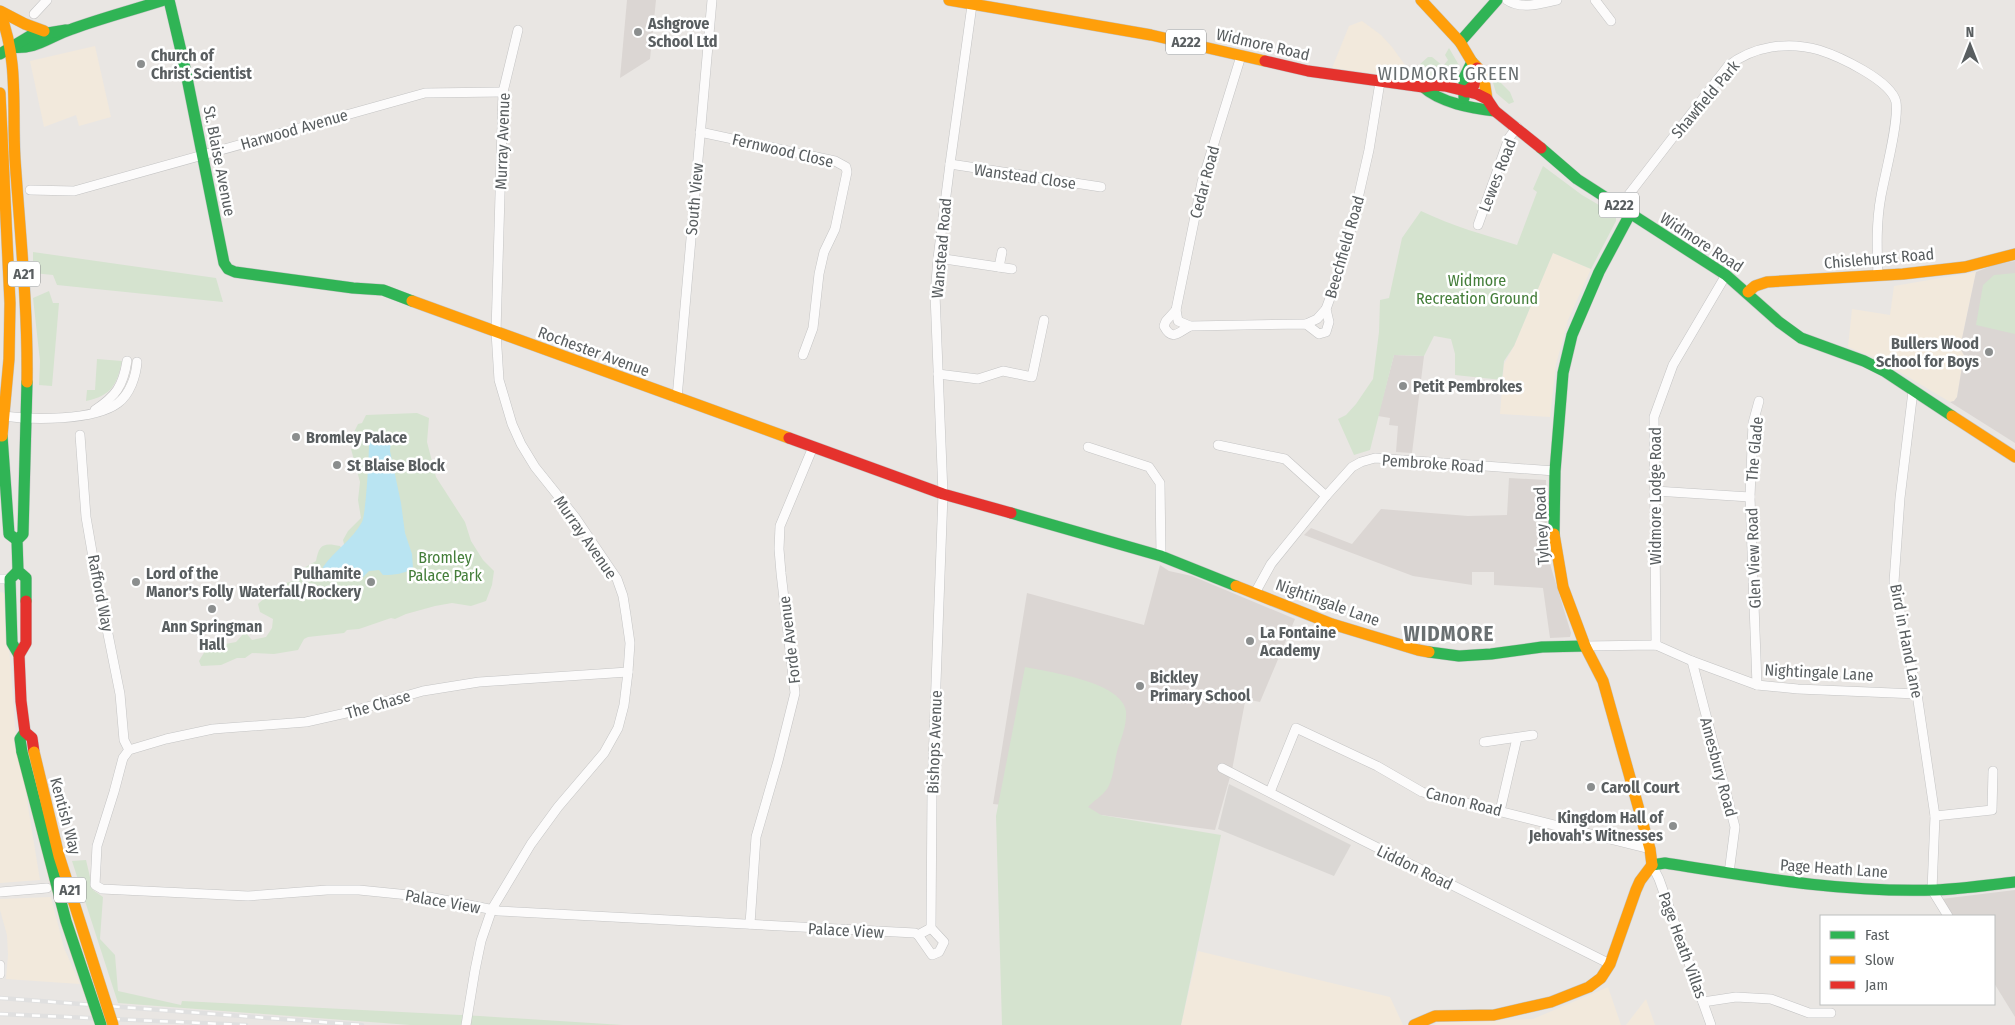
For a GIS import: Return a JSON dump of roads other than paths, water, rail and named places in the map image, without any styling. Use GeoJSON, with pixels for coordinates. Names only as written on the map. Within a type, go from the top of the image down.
{"type":"FeatureCollection","features":[{"type":"Feature","properties":{"kind":"main road"},"geometry":{"type":"LineString","coordinates":[[10,47],[25,48],[36,46],[69,30],[164,0]]}},
{"type":"Feature","properties":{"kind":"main road","name":"St. Blaise Avenue"},"geometry":{"type":"LineString","coordinates":[[169,0],[224,263],[228,269]]}},
{"type":"Feature","properties":{"kind":"main road","name":"Widmore Road"},"geometry":{"type":"LineString","coordinates":[[948,0],[1151,35],[1308,71],[1423,88],[1434,85],[1444,86],[1487,99],[1495,111],[1517,127],[1577,179],[1726,275],[1748,292]]}},
{"type":"Feature","properties":{"kind":"main road"},"geometry":{"type":"LineString","coordinates":[[1421,0],[1460,42],[1474,65],[1483,73],[1487,99]]}},
{"type":"Feature","properties":{"kind":"main road"},"geometry":{"type":"LineString","coordinates":[[1460,42],[1497,0]]}},
{"type":"Feature","properties":{"kind":"main road"},"geometry":{"type":"LineString","coordinates":[[0,12],[44,31]]}},
{"type":"Feature","properties":{"kind":"main road","name":"A21"},"geometry":{"type":"LineString","coordinates":[[0,12],[7,30],[10,47]]}},
{"type":"Feature","properties":{"kind":"main road"},"geometry":{"type":"LineString","coordinates":[[0,54],[19,40],[44,31],[69,30]]}},
{"type":"Feature","properties":{"kind":"main road","name":"Kentish Way"},"geometry":{"type":"LineString","coordinates":[[10,47],[15,83],[15,157],[26,302],[27,362],[23,534],[17,540],[10,576],[26,578],[26,643],[19,655],[21,701],[25,732],[32,738],[50,818],[76,913],[113,1025]]}},
{"type":"Feature","properties":{"kind":"main road"},"geometry":{"type":"LineString","coordinates":[[1462,103],[1466,92],[1464,81],[1467,69],[1474,65]]}},
{"type":"Feature","properties":{"kind":"main road","name":"Widmore Road"},"geometry":{"type":"LineString","coordinates":[[1423,88],[1433,96],[1462,103],[1480,110],[1495,111]]}},
{"type":"Feature","properties":{"kind":"main road","name":"Kentish Way"},"geometry":{"type":"LineString","coordinates":[[0,93],[10,303],[9,359],[2,446],[8,534],[17,540]]}},
{"type":"Feature","properties":{"kind":"main road","name":"Tylney Road"},"geometry":{"type":"LineString","coordinates":[[1630,214],[1599,272],[1572,335],[1563,373],[1555,471],[1554,531],[1563,587],[1585,646],[1603,682],[1650,850],[1652,866]]}},
{"type":"Feature","properties":{"kind":"main road","name":"Chislehurst Road"},"geometry":{"type":"LineString","coordinates":[[1748,292],[1754,286],[1767,282],[1878,276],[1965,267],[2015,254]]}},
{"type":"Feature","properties":{"kind":"main road","name":"Rochester Avenue"},"geometry":{"type":"LineString","coordinates":[[228,269],[235,272],[353,288],[383,290],[943,494]]}},
{"type":"Feature","properties":{"kind":"main road","name":"A222"},"geometry":{"type":"LineString","coordinates":[[1748,292],[1779,322],[1801,338],[1884,371],[2015,457]]}},
{"type":"Feature","properties":{"kind":"main road","name":"Nightingale Lane"},"geometry":{"type":"LineString","coordinates":[[943,494],[1161,556],[1332,624],[1426,651],[1459,656],[1542,647],[1585,646]]}},
{"type":"Feature","properties":{"kind":"main road","name":"Kentish Way"},"geometry":{"type":"LineString","coordinates":[[25,732],[20,739],[22,752],[66,921],[101,1025]]}},
{"type":"Feature","properties":{"kind":"main road","name":"Page Heath Lane"},"geometry":{"type":"LineString","coordinates":[[1652,866],[1665,863],[1790,883],[1932,890],[2015,882]]}},
{"type":"Feature","properties":{"kind":"main road"},"geometry":{"type":"LineString","coordinates":[[1414,1025],[1435,1016],[1494,1015],[1551,1002],[1589,987],[1601,978],[1610,964],[1635,891],[1652,866]]}},
{"type":"Feature","properties":{"kind":"street"},"geometry":{"type":"LineString","coordinates":[[34,14],[47,0]]}},
{"type":"Feature","properties":{"kind":"street","name":"South View"},"geometry":{"type":"LineString","coordinates":[[677,398],[712,0]]}},
{"type":"Feature","properties":{"kind":"street"},"geometry":{"type":"LineString","coordinates":[[1507,0],[1526,6],[1557,0]]}},
{"type":"Feature","properties":{"kind":"street"},"geometry":{"type":"LineString","coordinates":[[1595,0],[1611,21]]}},
{"type":"Feature","properties":{"kind":"street","name":"Wanstead Road"},"geometry":{"type":"LineString","coordinates":[[943,494],[935,294],[950,164],[972,5]]}},
{"type":"Feature","properties":{"kind":"street","name":"Murray Avenue"},"geometry":{"type":"LineString","coordinates":[[466,1025],[481,941],[492,909],[531,844],[558,807],[604,753],[618,728],[624,705],[630,643],[623,596],[617,579],[575,517],[535,467],[521,444],[512,424],[500,380],[496,332],[503,92],[518,30]]}},
{"type":"Feature","properties":{"kind":"street","name":"Shawfield Park"},"geometry":{"type":"LineString","coordinates":[[1620,206],[1728,66],[1748,53],[1767,48],[1792,46],[1813,48],[1837,57],[1879,80],[1896,102],[1893,132],[1877,226],[1878,276]]}},
{"type":"Feature","properties":{"kind":"street","name":"Cedar Road"},"geometry":{"type":"LineString","coordinates":[[1190,326],[1178,335],[1172,336],[1164,326],[1176,310],[1202,182],[1241,56]]}},
{"type":"Feature","properties":{"kind":"street","name":"Beechfield Road"},"geometry":{"type":"LineString","coordinates":[[1190,326],[1306,324],[1319,334],[1326,332],[1329,322],[1326,309],[1337,279],[1352,225],[1368,154],[1380,82]]}},
{"type":"Feature","properties":{"kind":"street","name":"Harwood Avenue"},"geometry":{"type":"LineString","coordinates":[[29,189],[74,191],[425,92],[503,92]]}},
{"type":"Feature","properties":{"kind":"street","name":"Lewes Road"},"geometry":{"type":"LineString","coordinates":[[1478,225],[1510,138],[1517,127]]}},
{"type":"Feature","properties":{"kind":"street","name":"Fernwood Close"},"geometry":{"type":"LineString","coordinates":[[700,132],[835,161],[846,167],[835,229],[824,252],[819,274],[813,328],[803,355]]}},
{"type":"Feature","properties":{"kind":"street","name":"Wanstead Close"},"geometry":{"type":"LineString","coordinates":[[950,164],[1101,187]]}},
{"type":"Feature","properties":{"kind":"street"},"geometry":{"type":"LineString","coordinates":[[999,267],[1002,252]]}},
{"type":"Feature","properties":{"kind":"street"},"geometry":{"type":"LineString","coordinates":[[938,258],[1012,269]]}},
{"type":"Feature","properties":{"kind":"street","name":"Widmore Lodge Road"},"geometry":{"type":"LineString","coordinates":[[1656,645],[1654,417],[1672,365],[1726,275]]}},
{"type":"Feature","properties":{"kind":"street"},"geometry":{"type":"LineString","coordinates":[[1306,324],[1318,319],[1326,309]]}},
{"type":"Feature","properties":{"kind":"street"},"geometry":{"type":"LineString","coordinates":[[1176,310],[1178,320],[1190,326]]}},
{"type":"Feature","properties":{"kind":"street"},"geometry":{"type":"LineString","coordinates":[[938,374],[978,379],[1003,371],[1032,377],[1044,320]]}},
{"type":"Feature","properties":{"kind":"street"},"geometry":{"type":"LineString","coordinates":[[91,413],[110,400],[121,386],[127,361]]}},
{"type":"Feature","properties":{"kind":"street"},"geometry":{"type":"LineString","coordinates":[[4,416],[42,419],[106,410],[120,403],[135,378],[137,364]]}},
{"type":"Feature","properties":{"kind":"street","name":"Bird in Hand Lane"},"geometry":{"type":"LineString","coordinates":[[1913,391],[1900,498],[1894,582],[1917,694],[1935,816],[1932,890]]}},
{"type":"Feature","properties":{"kind":"street","name":"The Glade"},"geometry":{"type":"LineString","coordinates":[[1750,497],[1753,423],[1759,401]]}},
{"type":"Feature","properties":{"kind":"street","name":"Rafford Way"},"geometry":{"type":"LineString","coordinates":[[80,435],[86,517],[120,694],[124,740],[130,750]]}},
{"type":"Feature","properties":{"kind":"street"},"geometry":{"type":"LineString","coordinates":[[1218,445],[1285,459],[1326,496]]}},
{"type":"Feature","properties":{"kind":"street","name":"Forde Avenue"},"geometry":{"type":"LineString","coordinates":[[750,924],[756,837],[778,762],[795,693],[778,535],[813,447]]}},
{"type":"Feature","properties":{"kind":"street"},"geometry":{"type":"LineString","coordinates":[[1088,447],[1149,468],[1160,483],[1161,556]]}},
{"type":"Feature","properties":{"kind":"street","name":"Pembroke Road"},"geometry":{"type":"LineString","coordinates":[[1254,593],[1271,564],[1326,496],[1352,468],[1361,462],[1375,458],[1555,471]]}},
{"type":"Feature","properties":{"kind":"street","name":"Glen View Road"},"geometry":{"type":"LineString","coordinates":[[1655,491],[1750,497],[1757,685]]}},
{"type":"Feature","properties":{"kind":"street","name":"Bishops Avenue"},"geometry":{"type":"LineString","coordinates":[[918,935],[932,955],[940,952],[944,942],[931,928],[932,790],[943,494]]}},
{"type":"Feature","properties":{"kind":"street","name":"Nightingale Lane"},"geometry":{"type":"LineString","coordinates":[[1585,646],[1656,645],[1692,661],[1757,685],[1798,689],[1917,694]]}},
{"type":"Feature","properties":{"kind":"street","name":"Amesbury Road"},"geometry":{"type":"LineString","coordinates":[[1692,661],[1735,827],[1729,873]]}},
{"type":"Feature","properties":{"kind":"street","name":"The Chase"},"geometry":{"type":"LineString","coordinates":[[130,750],[159,740],[214,729],[306,722],[346,713],[423,691],[479,682],[628,672]]}},
{"type":"Feature","properties":{"kind":"street","name":"Canon Road"},"geometry":{"type":"LineString","coordinates":[[1270,792],[1296,728],[1377,766],[1422,792],[1650,850]]}},
{"type":"Feature","properties":{"kind":"street"},"geometry":{"type":"LineString","coordinates":[[1484,742],[1533,735]]}},
{"type":"Feature","properties":{"kind":"street"},"geometry":{"type":"LineString","coordinates":[[1500,811],[1517,738]]}},
{"type":"Feature","properties":{"kind":"street","name":"Palace View"},"geometry":{"type":"LineString","coordinates":[[130,750],[123,758],[97,846],[94,881],[98,888],[233,896],[341,890],[381,891],[429,897],[492,909],[918,935]]}},
{"type":"Feature","properties":{"kind":"street","name":"Liddon Road"},"geometry":{"type":"LineString","coordinates":[[1222,768],[1610,964]]}},
{"type":"Feature","properties":{"kind":"street"},"geometry":{"type":"LineString","coordinates":[[1935,816],[1992,810],[1993,771]]}},
{"type":"Feature","properties":{"kind":"street","name":"Page Heath Villas"},"geometry":{"type":"LineString","coordinates":[[1652,866],[1659,879],[1712,1025]]}},
{"type":"Feature","properties":{"kind":"street"},"geometry":{"type":"LineString","coordinates":[[0,892],[47,888]]}},
{"type":"Feature","properties":{"kind":"street"},"geometry":{"type":"LineString","coordinates":[[1932,890],[1947,915]]}},
{"type":"Feature","properties":{"kind":"street"},"geometry":{"type":"LineString","coordinates":[[918,935],[931,928]]}},
{"type":"Feature","properties":{"kind":"street"},"geometry":{"type":"LineString","coordinates":[[0,965],[0,974]]}},
{"type":"Feature","properties":{"kind":"street"},"geometry":{"type":"LineString","coordinates":[[1703,1002],[1736,997],[1771,998],[1809,1013],[1831,1013]]}},
{"type":"Feature","properties":{"kind":"water"},"geometry":{"type":"Polygon","coordinates":[[[383,433],[388,434],[391,441],[390,451],[405,533],[412,554],[413,568],[396,574],[383,575],[379,570],[369,571],[363,577],[333,578],[324,574],[323,567],[362,522],[366,497],[369,444],[373,436],[383,433]]]}},
{"type":"Feature","properties":{"kind":"railway"},"geometry":{"type":"LineString","coordinates":[[0,998],[362,1025]]}},
{"type":"Feature","properties":{"kind":"railway"},"geometry":{"type":"LineString","coordinates":[[0,1014],[246,1025]]}},
{"type":"Feature","properties":{"kind":"place","name":"Ashgrove School Ltd"},"geometry":{"type":"Point","coordinates":[638,32]}},
{"type":"Feature","properties":{"kind":"place","name":"Church of Christ Scientist"},"geometry":{"type":"Point","coordinates":[141,64]}},
{"type":"Feature","properties":{"kind":"place","name":"Bullers Wood School for Boys"},"geometry":{"type":"Point","coordinates":[1989,352]}},
{"type":"Feature","properties":{"kind":"place","name":"Petit Pembrokes"},"geometry":{"type":"Point","coordinates":[1403,386]}},
{"type":"Feature","properties":{"kind":"place","name":"Bromley Palace"},"geometry":{"type":"Point","coordinates":[296,437]}},
{"type":"Feature","properties":{"kind":"place","name":"St Blaise Block"},"geometry":{"type":"Point","coordinates":[337,465]}},
{"type":"Feature","properties":{"kind":"place","name":"Lord of the Manor's Folly"},"geometry":{"type":"Point","coordinates":[136,582]}},
{"type":"Feature","properties":{"kind":"place","name":"Pulhamite Waterfall/Rockery"},"geometry":{"type":"Point","coordinates":[371,582]}},
{"type":"Feature","properties":{"kind":"place","name":"Ann Springman Hall"},"geometry":{"type":"Point","coordinates":[212,609]}},
{"type":"Feature","properties":{"kind":"place","name":"La Fontaine Academy"},"geometry":{"type":"Point","coordinates":[1250,641]}},
{"type":"Feature","properties":{"kind":"place","name":"Bickley Primary School"},"geometry":{"type":"Point","coordinates":[1140,686]}},
{"type":"Feature","properties":{"kind":"place","name":"Caroll Court"},"geometry":{"type":"Point","coordinates":[1591,787]}},
{"type":"Feature","properties":{"kind":"place","name":"Kingdom Hall of Jehovah's Witnesses"},"geometry":{"type":"Point","coordinates":[1673,826]}},
{"type":"Feature","properties":{"kind":"district","name":"WIDMORE GREEN"},"geometry":{"type":"Point","coordinates":[1449,73]}},
{"type":"Feature","properties":{"kind":"district","name":"WIDMORE"},"geometry":{"type":"Point","coordinates":[1449,634]}},
{"type":"Feature","properties":{"kind":"park label","name":"Widmore Recreation Ground"},"geometry":{"type":"Point","coordinates":[1477,289]}},
{"type":"Feature","properties":{"kind":"park label","name":"Bromley Palace Park"},"geometry":{"type":"Point","coordinates":[445,566]}}]}
